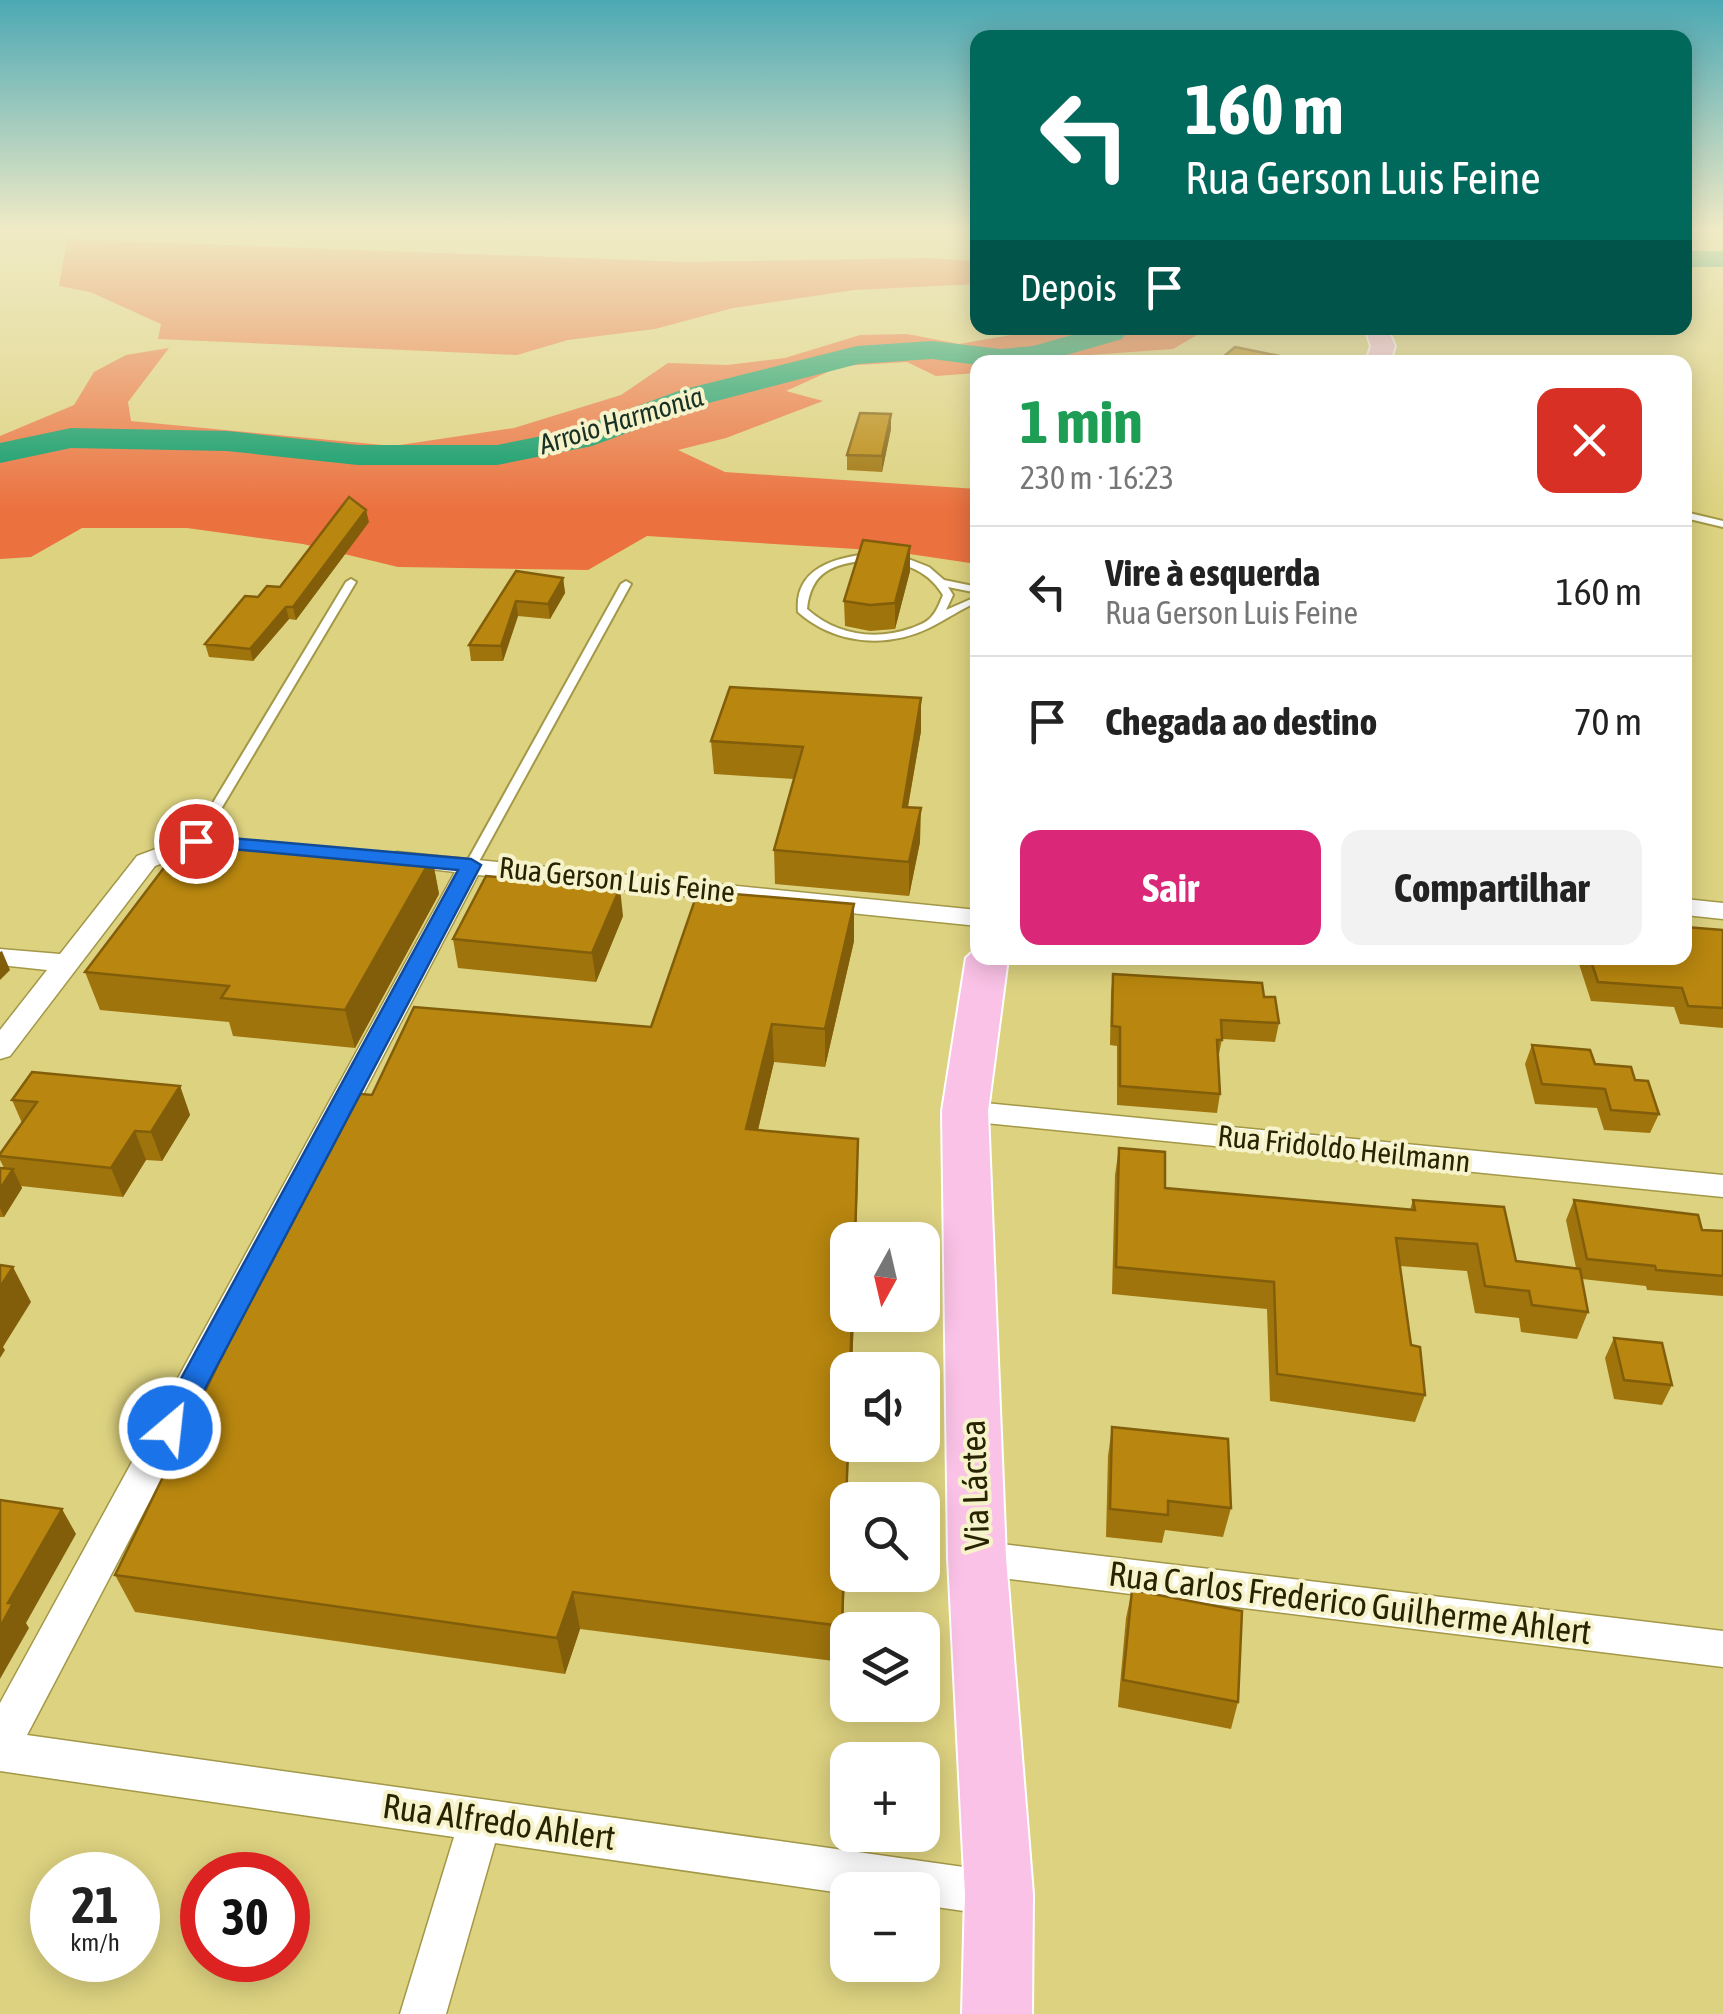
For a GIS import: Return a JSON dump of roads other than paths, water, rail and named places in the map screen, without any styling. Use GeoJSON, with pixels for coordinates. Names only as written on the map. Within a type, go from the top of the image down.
{"type":"FeatureCollection","features":[{"type":"Feature","properties":{"kind":"main road","name":"Via Láctea"},"geometry":{"type":"LineString","coordinates":[[986,965],[965,1111],[976,1558],[998,1894],[998,2014]]}},
{"type":"Feature","properties":{"kind":"street"},"geometry":{"type":"LineString","coordinates":[[0,1049],[146,862],[196,841],[235,844]]}},
{"type":"Feature","properties":{"kind":"street","name":"Rua Gerson Luis Feine"},"geometry":{"type":"LineString","coordinates":[[373,856],[970,917]]}},
{"type":"Feature","properties":{"kind":"street"},"geometry":{"type":"LineString","coordinates":[[0,1748],[471,865]]}},
{"type":"Feature","properties":{"kind":"street"},"geometry":{"type":"LineString","coordinates":[[1692,909],[1723,911]]}},
{"type":"Feature","properties":{"kind":"street"},"geometry":{"type":"LineString","coordinates":[[0,957],[66,963]]}},
{"type":"Feature","properties":{"kind":"street","name":"Rua Fridoldo Heilmann"},"geometry":{"type":"LineString","coordinates":[[965,1111],[1723,1186]]}},
{"type":"Feature","properties":{"kind":"street","name":"Rua Carlos Frederico Guilherme Ahlert"},"geometry":{"type":"LineString","coordinates":[[976,1558],[1723,1649]]}},
{"type":"Feature","properties":{"kind":"street","name":"Rua Alfredo Ahlert"},"geometry":{"type":"LineString","coordinates":[[0,1748],[998,1894]]}},
{"type":"Feature","properties":{"kind":"street"},"geometry":{"type":"LineString","coordinates":[[423,2014],[480,1820]]}},
{"type":"Feature","properties":{"kind":"lane"},"geometry":{"type":"LineString","coordinates":[[1692,517],[1723,524]]}},
{"type":"Feature","properties":{"kind":"lane"},"geometry":{"type":"LineString","coordinates":[[970,588],[944,582],[916,564],[874,558],[851,560],[815,574],[803,597],[802,610],[812,621],[850,636],[898,635],[970,602]]}},
{"type":"Feature","properties":{"kind":"lane"},"geometry":{"type":"LineString","coordinates":[[196,841],[351,582]]}},
{"type":"Feature","properties":{"kind":"lane"},"geometry":{"type":"LineString","coordinates":[[936,619],[948,595],[944,582]]}},
{"type":"Feature","properties":{"kind":"lane"},"geometry":{"type":"LineString","coordinates":[[471,865],[626,584]]}},
{"type":"Feature","properties":{"kind":"waterway","name":"Arroio Harmonia"},"geometry":{"type":"LineString","coordinates":[[1035,355],[1104,335]]}},
{"type":"Feature","properties":{"kind":"waterway","name":"Arroio Harmonia"},"geometry":{"type":"LineString","coordinates":[[0,453],[71,438],[227,441],[358,455],[497,455],[580,439],[693,397],[857,355],[932,350],[975,355]]}}]}
